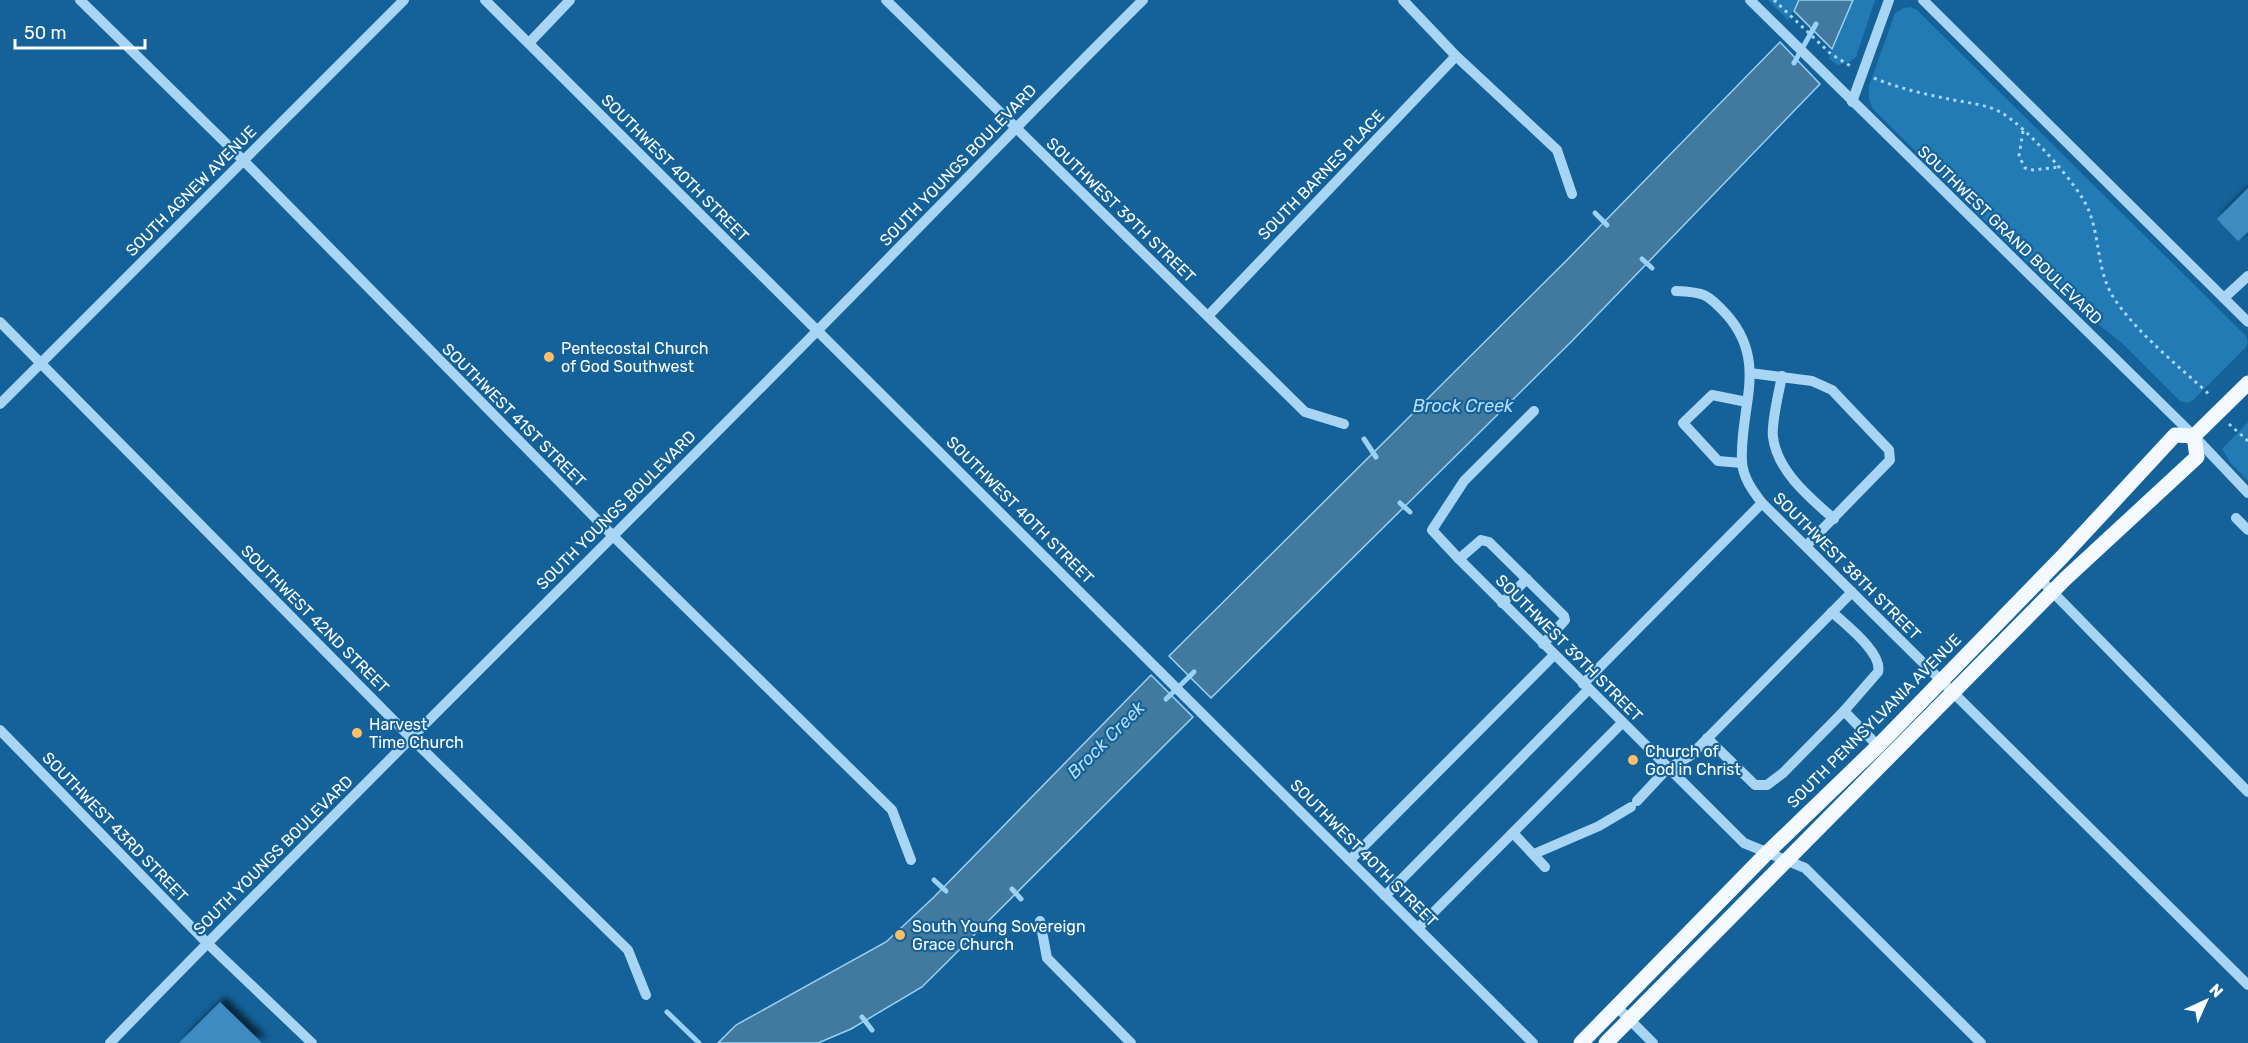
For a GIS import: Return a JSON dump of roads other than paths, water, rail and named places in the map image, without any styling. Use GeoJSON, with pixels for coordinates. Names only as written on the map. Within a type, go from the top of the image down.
{"type":"FeatureCollection","features":[{"type":"Feature","properties":{"kind":"main road","name":"SOUTH PENNSYLVANIA AVENUE"},"geometry":{"type":"LineString","coordinates":[[1581,1043],[1767,853],[1878,746],[2040,579],[2175,435],[2194,436],[2248,383]]}},
{"type":"Feature","properties":{"kind":"main road","name":"SOUTH PENNSYLVANIA AVENUE"},"geometry":{"type":"LineString","coordinates":[[1606,1043],[1952,690],[2087,557],[2197,457],[2194,436]]}},
{"type":"Feature","properties":{"kind":"street","name":"SOUTHWEST 41ST STREET"},"geometry":{"type":"LineString","coordinates":[[80,0],[243,160],[612,535],[892,810],[911,860]]}},
{"type":"Feature","properties":{"kind":"street","name":"SOUTH AGNEW AVENUE"},"geometry":{"type":"LineString","coordinates":[[0,404],[404,0]]}},
{"type":"Feature","properties":{"kind":"street","name":"SOUTHWEST 40TH STREET"},"geometry":{"type":"LineString","coordinates":[[485,0],[1533,1043]]}},
{"type":"Feature","properties":{"kind":"street"},"geometry":{"type":"LineString","coordinates":[[529,43],[570,0]]}},
{"type":"Feature","properties":{"kind":"street","name":"SOUTHWEST 39TH STREET"},"geometry":{"type":"LineString","coordinates":[[886,0],[1305,412],[1344,424]]}},
{"type":"Feature","properties":{"kind":"street","name":"SOUTH YOUNGS BOULEVARD"},"geometry":{"type":"LineString","coordinates":[[110,1043],[410,737],[1143,0]]}},
{"type":"Feature","properties":{"kind":"street"},"geometry":{"type":"LineString","coordinates":[[1403,0],[1456,56],[1557,150],[1572,194]]}},
{"type":"Feature","properties":{"kind":"street","name":"SOUTHWEST GRAND BOULEVARD"},"geometry":{"type":"LineString","coordinates":[[1750,0],[2194,436],[2248,493]]}},
{"type":"Feature","properties":{"kind":"street"},"geometry":{"type":"LineString","coordinates":[[1852,102],[1889,0]]}},
{"type":"Feature","properties":{"kind":"street"},"geometry":{"type":"LineString","coordinates":[[1923,0],[2248,322]]}},
{"type":"Feature","properties":{"kind":"street","name":"SOUTH BARNES PLACE"},"geometry":{"type":"LineString","coordinates":[[1208,316],[1456,56]]}},
{"type":"Feature","properties":{"kind":"street"},"geometry":{"type":"LineString","coordinates":[[2224,298],[2248,276]]}},
{"type":"Feature","properties":{"kind":"street","name":"SOUTHWEST 38TH STREET"},"geometry":{"type":"LineString","coordinates":[[1676,291],[1699,292],[1716,303],[1736,325],[1747,347],[1750,374],[1742,463],[1746,478],[1762,503],[2248,985]]}},
{"type":"Feature","properties":{"kind":"street","name":"SOUTHWEST 42ND STREET"},"geometry":{"type":"LineString","coordinates":[[0,322],[410,737],[628,950],[646,995]]}},
{"type":"Feature","properties":{"kind":"street"},"geometry":{"type":"LineString","coordinates":[[1750,374],[1812,381],[1832,390],[1889,450],[1890,460],[1806,546]]}},
{"type":"Feature","properties":{"kind":"street"},"geometry":{"type":"LineString","coordinates":[[1782,376],[1772,436],[1779,462],[1814,501],[1834,519]]}},
{"type":"Feature","properties":{"kind":"street"},"geometry":{"type":"LineString","coordinates":[[1742,463],[1718,461],[1683,423],[1712,395],[1747,402]]}},
{"type":"Feature","properties":{"kind":"street","name":"SOUTHWEST 39TH STREET"},"geometry":{"type":"LineString","coordinates":[[1534,411],[1464,481],[1432,530],[1502,603],[1744,843],[1805,868],[1981,1043]]}},
{"type":"Feature","properties":{"kind":"street"},"geometry":{"type":"LineString","coordinates":[[1385,896],[1762,503]]}},
{"type":"Feature","properties":{"kind":"street"},"geometry":{"type":"LineString","coordinates":[[2236,518],[2248,530]]}},
{"type":"Feature","properties":{"kind":"street"},"geometry":{"type":"LineString","coordinates":[[1459,559],[1481,540],[1489,542],[1564,616],[1564,620],[1543,644]]}},
{"type":"Feature","properties":{"kind":"street"},"geometry":{"type":"LineString","coordinates":[[1502,603],[1527,579]]}},
{"type":"Feature","properties":{"kind":"street"},"geometry":{"type":"LineString","coordinates":[[2040,579],[2248,792]]}},
{"type":"Feature","properties":{"kind":"street"},"geometry":{"type":"LineString","coordinates":[[1534,854],[1599,826],[1634,804],[1668,769],[1690,756],[1852,592]]}},
{"type":"Feature","properties":{"kind":"street"},"geometry":{"type":"LineString","coordinates":[[1707,738],[1755,785],[1767,785],[1783,773],[1844,711],[1878,672],[1880,666],[1878,659],[1869,648],[1832,612]]}},
{"type":"Feature","properties":{"kind":"street"},"geometry":{"type":"LineString","coordinates":[[1350,860],[1554,655]]}},
{"type":"Feature","properties":{"kind":"street"},"geometry":{"type":"LineString","coordinates":[[1844,711],[1878,746]]}},
{"type":"Feature","properties":{"kind":"street"},"geometry":{"type":"LineString","coordinates":[[1418,928],[1622,723]]}},
{"type":"Feature","properties":{"kind":"street","name":"SOUTHWEST 43RD STREET"},"geometry":{"type":"LineString","coordinates":[[0,730],[207,943],[312,1043]]}},
{"type":"Feature","properties":{"kind":"street"},"geometry":{"type":"LineString","coordinates":[[1513,833],[1545,867]]}},
{"type":"Feature","properties":{"kind":"street"},"geometry":{"type":"LineString","coordinates":[[1040,921],[1047,958],[1131,1043]]}},
{"type":"Feature","properties":{"kind":"street"},"geometry":{"type":"LineString","coordinates":[[1617,1007],[1653,1043]]}},
{"type":"Feature","properties":{"kind":"water"},"geometry":{"type":"Polygon","coordinates":[[[1799,0],[1853,0],[1832,49],[1794,11],[1799,0]]]}},
{"type":"Feature","properties":{"kind":"water","name":"Brock Creek"},"geometry":{"type":"Polygon","coordinates":[[[1780,42],[1820,84],[1573,340],[1211,698],[1169,656],[1566,261],[1780,42]]]}},
{"type":"Feature","properties":{"kind":"water","name":"Brock Creek"},"geometry":{"type":"Polygon","coordinates":[[[1151,675],[1193,717],[922,987],[851,1029],[818,1043],[718,1043],[736,1025],[886,942],[934,897],[1151,675]]]}},
{"type":"Feature","properties":{"kind":"waterway","name":"Brock Creek"},"geometry":{"type":"LineString","coordinates":[[1794,63],[1816,24]]}},
{"type":"Feature","properties":{"kind":"waterway"},"geometry":{"type":"LineString","coordinates":[[1595,213],[1607,225]]}},
{"type":"Feature","properties":{"kind":"waterway"},"geometry":{"type":"LineString","coordinates":[[1642,259],[1652,268]]}},
{"type":"Feature","properties":{"kind":"waterway"},"geometry":{"type":"LineString","coordinates":[[1364,439],[1376,457]]}},
{"type":"Feature","properties":{"kind":"waterway"},"geometry":{"type":"LineString","coordinates":[[1400,503],[1410,512]]}},
{"type":"Feature","properties":{"kind":"waterway","name":"Brock Creek"},"geometry":{"type":"LineString","coordinates":[[1166,699],[1194,672]]}},
{"type":"Feature","properties":{"kind":"waterway"},"geometry":{"type":"LineString","coordinates":[[934,880],[946,891]]}},
{"type":"Feature","properties":{"kind":"waterway"},"geometry":{"type":"LineString","coordinates":[[1012,889],[1021,899]]}},
{"type":"Feature","properties":{"kind":"waterway"},"geometry":{"type":"LineString","coordinates":[[667,1012],[699,1043]]}},
{"type":"Feature","properties":{"kind":"waterway"},"geometry":{"type":"LineString","coordinates":[[862,1017],[872,1030]]}},
{"type":"Feature","properties":{"kind":"place","name":"Pentecostal Church of God Southwest"},"geometry":{"type":"Point","coordinates":[549,357]}},
{"type":"Feature","properties":{"kind":"place","name":"Harvest Time Church"},"geometry":{"type":"Point","coordinates":[357,733]}},
{"type":"Feature","properties":{"kind":"place","name":"Church of God in Christ"},"geometry":{"type":"Point","coordinates":[1633,760]}},
{"type":"Feature","properties":{"kind":"place","name":"South Young Sovereign Grace Church"},"geometry":{"type":"Point","coordinates":[900,935]}}]}
